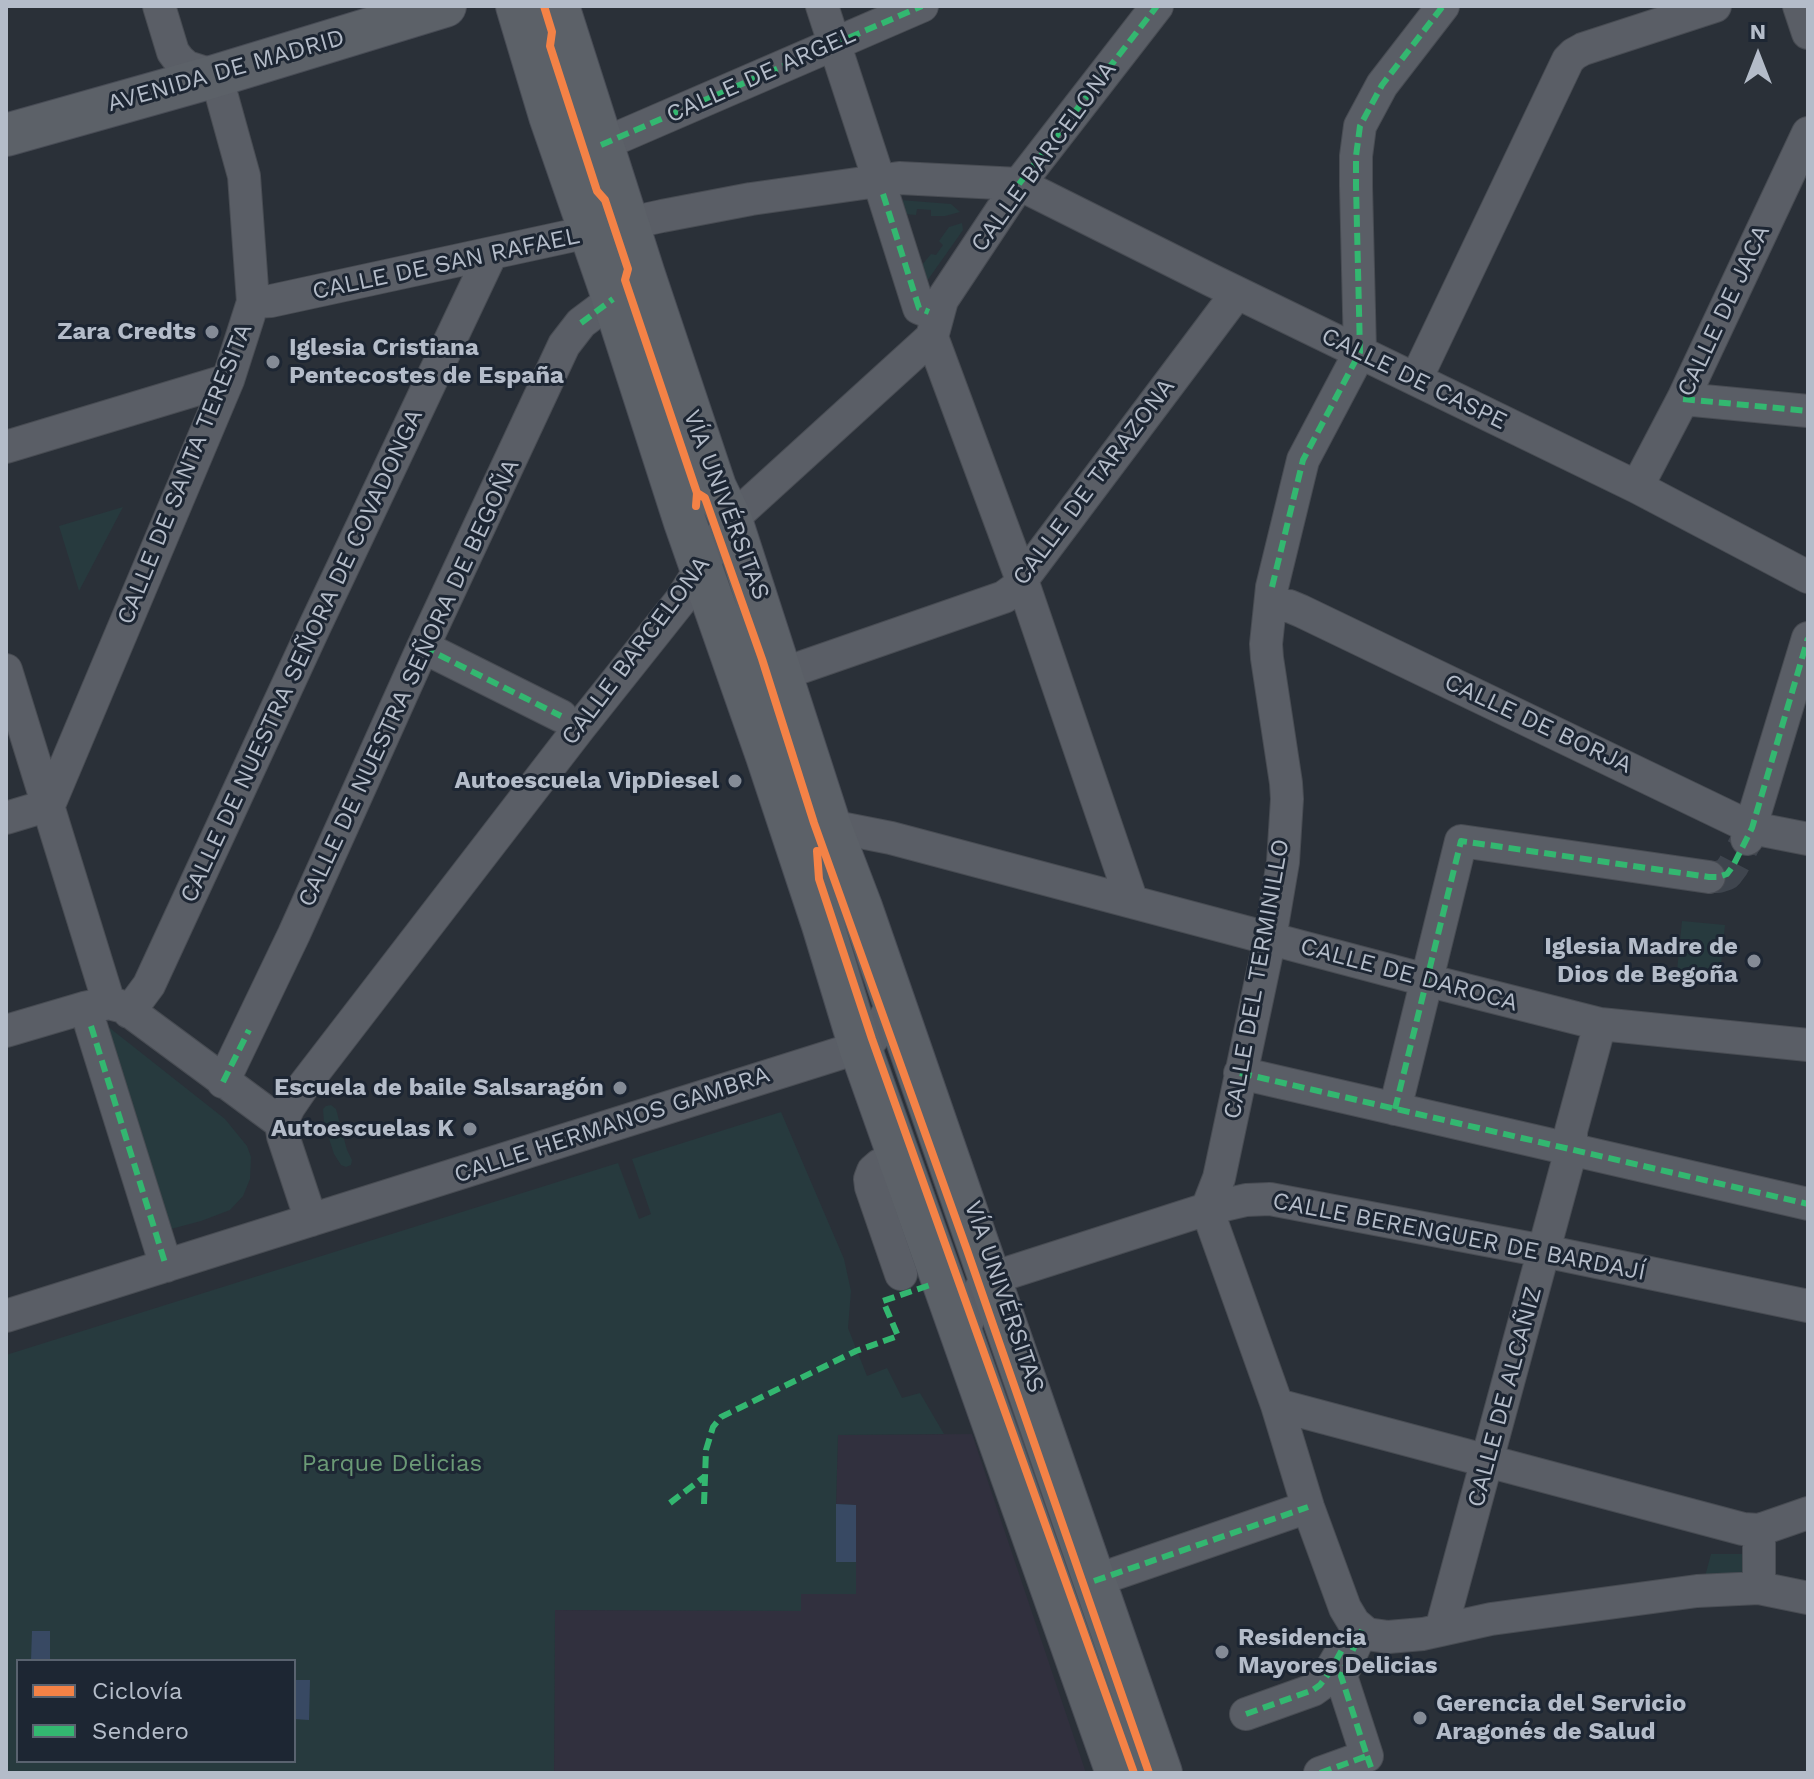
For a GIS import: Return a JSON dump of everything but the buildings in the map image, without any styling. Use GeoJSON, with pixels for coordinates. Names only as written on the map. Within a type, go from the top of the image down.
{"type":"FeatureCollection","features":[{"type":"Feature","properties":{"kind":"main road","name":"AVENIDA DE MADRID"},"geometry":{"type":"LineString","coordinates":[[6,135],[366,6]]}},
{"type":"Feature","properties":{"kind":"main road","name":"AVENIDA DE MADRID"},"geometry":{"type":"LineString","coordinates":[[6,110],[196,69],[445,6]]}},
{"type":"Feature","properties":{"kind":"main road","name":"VÍA UNIVÉRSITAS"},"geometry":{"type":"LineString","coordinates":[[517,6],[550,116],[608,228],[731,520],[830,826],[861,907],[1161,1773]]}},
{"type":"Feature","properties":{"kind":"main road","name":"VÍA UNIVÉRSITAS"},"geometry":{"type":"LineString","coordinates":[[558,6],[601,145],[613,299],[685,522],[823,925],[860,1047],[1117,1773]]}},
{"type":"Feature","properties":{"kind":"main road"},"geometry":{"type":"LineString","coordinates":[[785,810],[804,821],[830,826]]}},
{"type":"Feature","properties":{"kind":"street","name":"CALLE DE SANTA TERESITA"},"geometry":{"type":"LineString","coordinates":[[49,805],[228,380],[253,302],[244,176],[221,93],[218,84],[173,52],[159,6]]}},
{"type":"Feature","properties":{"kind":"street"},"geometry":{"type":"LineString","coordinates":[[822,6],[919,308],[931,324],[1132,902]]}},
{"type":"Feature","properties":{"kind":"street","name":"CALLE DE ARGEL"},"geometry":{"type":"LineString","coordinates":[[601,145],[922,6]]}},
{"type":"Feature","properties":{"kind":"street","name":"CALLE BARCELONA"},"geometry":{"type":"LineString","coordinates":[[281,1123],[302,1088],[681,600],[731,520],[931,324],[942,300],[1019,184],[1157,6]]}},
{"type":"Feature","properties":{"kind":"street","name":"CALLE DEL TERMINILLO"},"geometry":{"type":"LineString","coordinates":[[1207,1209],[1219,1178],[1283,862],[1287,799],[1266,644],[1271,597],[1303,460],[1359,351],[1356,156],[1360,126],[1382,85],[1443,6]]}},
{"type":"Feature","properties":{"kind":"street"},"geometry":{"type":"LineString","coordinates":[[1416,379],[1568,60],[1583,49],[1715,6]]}},
{"type":"Feature","properties":{"kind":"street"},"geometry":{"type":"LineString","coordinates":[[1799,6],[1808,33]]}},
{"type":"Feature","properties":{"kind":"street","name":"CALLE DE JACA"},"geometry":{"type":"LineString","coordinates":[[1637,487],[1683,399],[1808,133]]}},
{"type":"Feature","properties":{"kind":"street","name":"CALLE DE SAN RAFAEL"},"geometry":{"type":"LineString","coordinates":[[253,302],[271,301],[751,199],[881,187],[899,178],[1019,184]]}},
{"type":"Feature","properties":{"kind":"street","name":"CALLE DE CASPE"},"geometry":{"type":"LineString","coordinates":[[1019,184],[1637,487],[1808,577]]}},
{"type":"Feature","properties":{"kind":"street","name":"CALLE DE NUESTRA SEÑORA DE COVADONGA"},"geometry":{"type":"LineString","coordinates":[[110,1014],[149,985],[491,254]]}},
{"type":"Feature","properties":{"kind":"street","name":"CALLE DE TARAZONA"},"geometry":{"type":"LineString","coordinates":[[782,674],[1004,597],[1015,589],[1237,293]]}},
{"type":"Feature","properties":{"kind":"street","name":"CALLE DE NUESTRA SEÑORA DE BEGOÑA"},"geometry":{"type":"LineString","coordinates":[[223,1082],[564,345],[581,323],[613,299]]}},
{"type":"Feature","properties":{"kind":"street"},"geometry":{"type":"LineString","coordinates":[[6,447],[228,380]]}},
{"type":"Feature","properties":{"kind":"street"},"geometry":{"type":"LineString","coordinates":[[1683,399],[1808,411]]}},
{"type":"Feature","properties":{"kind":"street","name":"CALLE DE BORJA"},"geometry":{"type":"LineString","coordinates":[[1271,597],[1749,834],[1808,839]]}},
{"type":"Feature","properties":{"kind":"street"},"geometry":{"type":"LineString","coordinates":[[1749,834],[1808,638]]}},
{"type":"Feature","properties":{"kind":"street"},"geometry":{"type":"LineString","coordinates":[[423,647],[561,716]]}},
{"type":"Feature","properties":{"kind":"street"},"geometry":{"type":"LineString","coordinates":[[6,670],[110,1014],[166,1266]]}},
{"type":"Feature","properties":{"kind":"street"},"geometry":{"type":"LineString","coordinates":[[6,818],[49,805]]}},
{"type":"Feature","properties":{"kind":"street","name":"CALLE DE DAROCA"},"geometry":{"type":"LineString","coordinates":[[830,826],[891,838],[1600,1024],[1808,1045]]}},
{"type":"Feature","properties":{"kind":"street"},"geometry":{"type":"LineString","coordinates":[[1395,1109],[1461,841],[1709,877]]}},
{"type":"Feature","properties":{"kind":"street"},"geometry":{"type":"LineString","coordinates":[[860,1047],[872,1039],[893,1003]]}},
{"type":"Feature","properties":{"kind":"street"},"geometry":{"type":"LineString","coordinates":[[6,1031],[84,1008],[110,1014],[223,1082],[281,1123],[311,1220]]}},
{"type":"Feature","properties":{"kind":"street","name":"CALLE DE ALCAÑIZ"},"geometry":{"type":"LineString","coordinates":[[1441,1630],[1571,1150],[1571,1131],[1600,1024]]}},
{"type":"Feature","properties":{"kind":"street","name":"CALLE HERMANOS GAMBRA"},"geometry":{"type":"LineString","coordinates":[[6,1316],[860,1047]]}},
{"type":"Feature","properties":{"kind":"street"},"geometry":{"type":"LineString","coordinates":[[1240,1073],[1808,1204]]}},
{"type":"Feature","properties":{"kind":"street"},"geometry":{"type":"LineString","coordinates":[[898,1156],[880,1165],[870,1179],[901,1274]]}},
{"type":"Feature","properties":{"kind":"street","name":"CALLE BERENGUER DE BARDAJÍ"},"geometry":{"type":"LineString","coordinates":[[989,1279],[1207,1209],[1246,1200],[1270,1199],[1544,1251],[1808,1306]]}},
{"type":"Feature","properties":{"kind":"street"},"geometry":{"type":"LineString","coordinates":[[1207,1209],[1345,1608],[1349,1617],[1367,1634],[1388,1637],[1491,1619],[1697,1591],[1759,1588],[1808,1598]]}},
{"type":"Feature","properties":{"kind":"street"},"geometry":{"type":"LineString","coordinates":[[962,1335],[980,1290],[989,1279]]}},
{"type":"Feature","properties":{"kind":"street"},"geometry":{"type":"LineString","coordinates":[[1277,1405],[1743,1529],[1759,1530],[1808,1513]]}},
{"type":"Feature","properties":{"kind":"street"},"geometry":{"type":"LineString","coordinates":[[1094,1581],[1308,1507]]}},
{"type":"Feature","properties":{"kind":"street"},"geometry":{"type":"LineString","coordinates":[[1759,1530],[1759,1588]]}},
{"type":"Feature","properties":{"kind":"street"},"geometry":{"type":"LineString","coordinates":[[1246,1714],[1320,1685],[1359,1628]]}},
{"type":"Feature","properties":{"kind":"street"},"geometry":{"type":"LineString","coordinates":[[1320,1773],[1370,1765],[1341,1676],[1359,1628]]}},
{"type":"Feature","properties":{"kind":"shaded area"},"geometry":{"type":"Polygon","coordinates":[[[972,1434],[1086,1773],[554,1773],[555,1610],[800,1611],[801,1594],[855,1594],[856,1506],[836,1504],[838,1435],[972,1434]]]}},
{"type":"Feature","properties":{"kind":"green space"},"geometry":{"type":"Polygon","coordinates":[[[900,200],[951,204],[960,212],[931,216],[931,210],[917,209],[916,215],[905,214],[900,200]]]}},
{"type":"Feature","properties":{"kind":"green space"},"geometry":{"type":"Polygon","coordinates":[[[962,223],[963,230],[927,281],[922,265],[931,254],[936,255],[943,245],[939,241],[949,227],[962,223]]]}},
{"type":"Feature","properties":{"kind":"green space"},"geometry":{"type":"Polygon","coordinates":[[[123,507],[79,591],[59,526],[123,507]]]}},
{"type":"Feature","properties":{"kind":"green space"},"geometry":{"type":"Polygon","coordinates":[[[1682,921],[1725,925],[1719,985],[1676,981],[1682,921]]]}},
{"type":"Feature","properties":{"kind":"green space"},"geometry":{"type":"Polygon","coordinates":[[[106,1025],[225,1119],[247,1146],[251,1157],[250,1179],[243,1196],[230,1210],[156,1233],[106,1025]]]}},
{"type":"Feature","properties":{"kind":"green space"},"geometry":{"type":"Polygon","coordinates":[[[331,1105],[336,1109],[352,1160],[351,1165],[346,1167],[334,1154],[324,1123],[323,1109],[331,1105]]]}},
{"type":"Feature","properties":{"kind":"green space","name":"Parque Delicias"},"geometry":{"type":"Polygon","coordinates":[[[781,1112],[844,1259],[851,1291],[848,1328],[867,1376],[887,1368],[902,1398],[920,1393],[944,1434],[838,1435],[836,1504],[856,1505],[856,1594],[801,1594],[801,1611],[555,1610],[554,1773],[6,1773],[6,1355],[618,1163],[639,1219],[651,1214],[632,1159],[781,1112]]]}},
{"type":"Feature","properties":{"kind":"green space"},"geometry":{"type":"Polygon","coordinates":[[[1718,1528],[1741,1535],[1749,1541],[1752,1566],[1745,1577],[1734,1582],[1703,1584],[1711,1554],[1747,1554],[1741,1539],[1717,1533],[1718,1528]]]}},
{"type":"Feature","properties":{"kind":"water"},"geometry":{"type":"Polygon","coordinates":[[[836,1504],[856,1505],[856,1562],[836,1562],[836,1504]]]}},
{"type":"Feature","properties":{"kind":"water"},"geometry":{"type":"Polygon","coordinates":[[[32,1631],[50,1631],[50,1659],[31,1659],[32,1631]]]}},
{"type":"Feature","properties":{"kind":"water"},"geometry":{"type":"Polygon","coordinates":[[[296,1680],[310,1680],[309,1720],[296,1719],[296,1680]]]}},
{"type":"Feature","properties":{"kind":"tunnel"},"geometry":{"type":"LineString","coordinates":[[1709,877],[1727,874],[1747,839]]}},
{"type":"Feature","properties":{"kind":"marked path"},"geometry":{"type":"LineString","coordinates":[[601,145],[922,6]]}},
{"type":"Feature","properties":{"kind":"marked path"},"geometry":{"type":"LineString","coordinates":[[1019,184],[1157,6]]}},
{"type":"Feature","properties":{"kind":"marked path"},"geometry":{"type":"LineString","coordinates":[[1272,587],[1303,460],[1360,352],[1356,186],[1360,126],[1382,85],[1443,6]]}},
{"type":"Feature","properties":{"kind":"marked path"},"geometry":{"type":"LineString","coordinates":[[883,194],[919,308],[929,312]]}},
{"type":"Feature","properties":{"kind":"marked path"},"geometry":{"type":"LineString","coordinates":[[581,323],[613,299]]}},
{"type":"Feature","properties":{"kind":"marked path"},"geometry":{"type":"LineString","coordinates":[[1683,399],[1808,411]]}},
{"type":"Feature","properties":{"kind":"marked path"},"geometry":{"type":"LineString","coordinates":[[1395,1109],[1461,841],[1709,877],[1727,874],[1752,828],[1808,638]]}},
{"type":"Feature","properties":{"kind":"marked path"},"geometry":{"type":"LineString","coordinates":[[423,647],[561,716]]}},
{"type":"Feature","properties":{"kind":"marked path"},"geometry":{"type":"LineString","coordinates":[[91,1026],[166,1266]]}},
{"type":"Feature","properties":{"kind":"marked path"},"geometry":{"type":"LineString","coordinates":[[223,1082],[249,1030]]}},
{"type":"Feature","properties":{"kind":"marked path"},"geometry":{"type":"LineString","coordinates":[[1240,1073],[1808,1204]]}},
{"type":"Feature","properties":{"kind":"marked path"},"geometry":{"type":"LineString","coordinates":[[704,1504],[706,1450],[713,1427],[721,1417],[856,1351],[898,1336],[883,1301],[930,1285]]}},
{"type":"Feature","properties":{"kind":"marked path"},"geometry":{"type":"LineString","coordinates":[[670,1503],[704,1477]]}},
{"type":"Feature","properties":{"kind":"marked path"},"geometry":{"type":"LineString","coordinates":[[1094,1581],[1308,1507]]}},
{"type":"Feature","properties":{"kind":"marked path"},"geometry":{"type":"LineString","coordinates":[[1320,1773],[1367,1756],[1341,1676],[1362,1630]]}},
{"type":"Feature","properties":{"kind":"marked path"},"geometry":{"type":"LineString","coordinates":[[1246,1714],[1320,1685],[1348,1639]]}},
{"type":"Feature","properties":{"kind":"marked path"},"geometry":{"type":"LineString","coordinates":[[1367,1756],[1373,1773]]}},
{"type":"Feature","properties":{"kind":"cycle path"},"geometry":{"type":"LineString","coordinates":[[544,6],[552,32],[550,46],[597,191],[605,200],[628,269],[625,280],[697,493],[696,506]]}},
{"type":"Feature","properties":{"kind":"cycle path"},"geometry":{"type":"LineString","coordinates":[[697,493],[705,498],[762,659],[814,823],[1149,1773]]}},
{"type":"Feature","properties":{"kind":"cycle path"},"geometry":{"type":"LineString","coordinates":[[817,851],[819,879],[872,1039],[1134,1773]]}},
{"type":"Feature","properties":{"kind":"place","name":"Zara Credts"},"geometry":{"type":"Point","coordinates":[212,332]}},
{"type":"Feature","properties":{"kind":"place","name":"Iglesia Cristiana Pentecostes de España"},"geometry":{"type":"Point","coordinates":[273,362]}},
{"type":"Feature","properties":{"kind":"place","name":"Autoescuela VipDiesel"},"geometry":{"type":"Point","coordinates":[735,781]}},
{"type":"Feature","properties":{"kind":"place","name":"Iglesia Madre de Dios de Begoña"},"geometry":{"type":"Point","coordinates":[1754,961]}},
{"type":"Feature","properties":{"kind":"place","name":"Escuela de baile Salsaragón"},"geometry":{"type":"Point","coordinates":[620,1088]}},
{"type":"Feature","properties":{"kind":"place","name":"Autoescuelas K"},"geometry":{"type":"Point","coordinates":[470,1129]}},
{"type":"Feature","properties":{"kind":"place","name":"Residencia Mayores Delicias"},"geometry":{"type":"Point","coordinates":[1222,1652]}},
{"type":"Feature","properties":{"kind":"place","name":"Gerencia del Servicio Aragonés de Salud"},"geometry":{"type":"Point","coordinates":[1420,1718]}}]}
